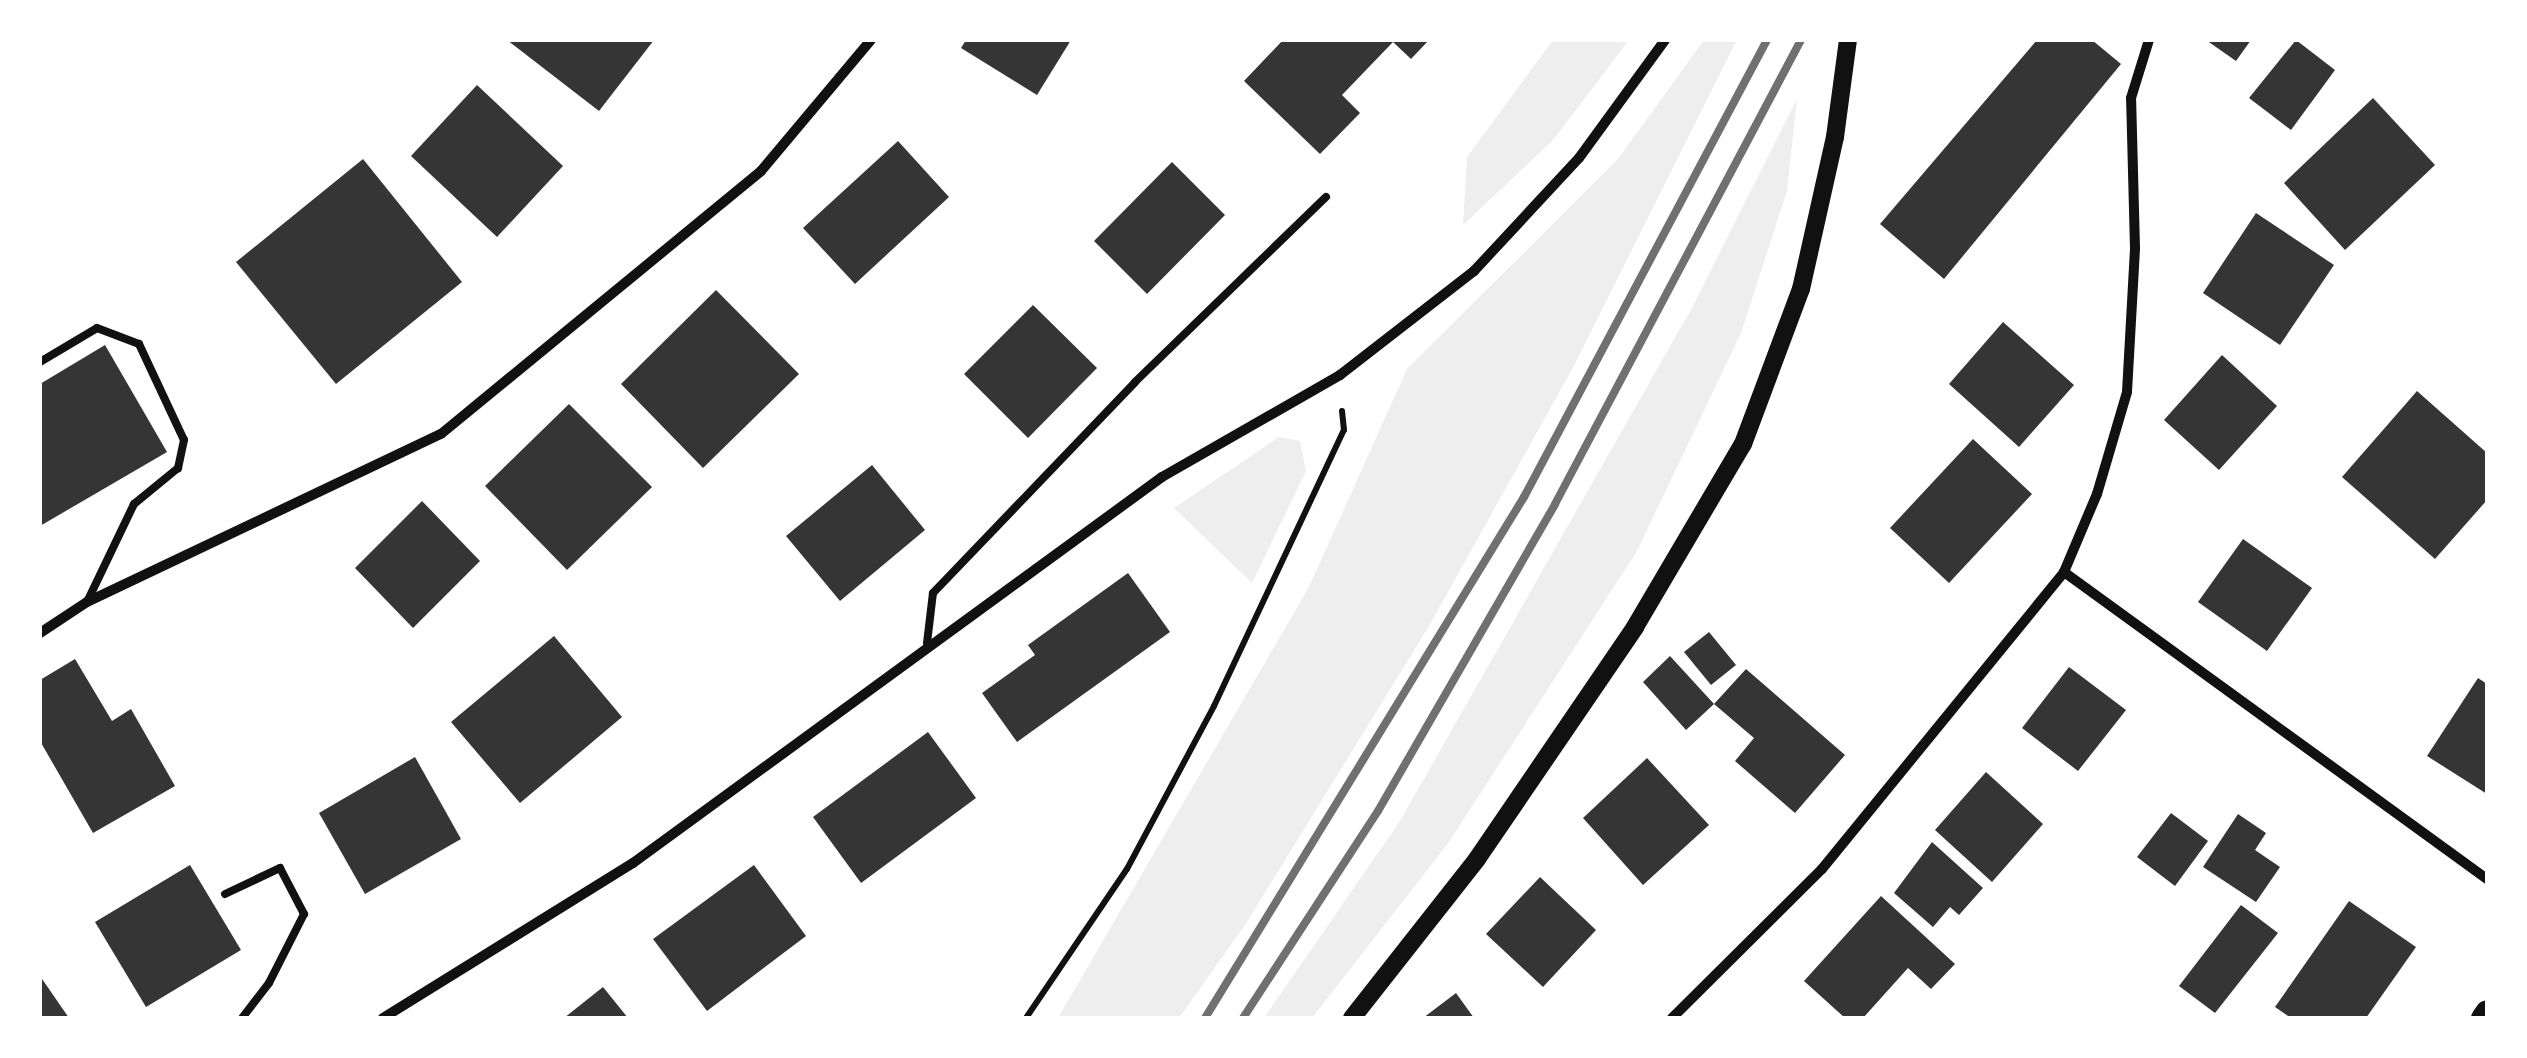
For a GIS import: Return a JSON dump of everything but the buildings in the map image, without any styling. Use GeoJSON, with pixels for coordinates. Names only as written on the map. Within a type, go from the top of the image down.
{"type":"FeatureCollection","features":[{"type":"Feature","properties":{"kind":"street"},"geometry":{"type":"LineString","coordinates":[[40,632],[87,602],[441,434],[760,171],[871,40]]}},
{"type":"Feature","properties":{"kind":"street"},"geometry":{"type":"LineString","coordinates":[[383,1018],[633,863],[927,643],[1162,477],[1340,375],[1474,272],[1579,158],[1665,40]]}},
{"type":"Feature","properties":{"kind":"street"},"geometry":{"type":"LineString","coordinates":[[1352,1018],[1520,797],[1635,627],[1743,444],[1801,290],[1835,138],[1848,40]]}},
{"type":"Feature","properties":{"kind":"street"},"geometry":{"type":"LineString","coordinates":[[1672,1018],[1822,868],[2064,572],[2097,494],[2127,392],[2134,248],[2131,98],[2149,40]]}},
{"type":"Feature","properties":{"kind":"street"},"geometry":{"type":"LineString","coordinates":[[2064,572],[2487,878]]}},
{"type":"Feature","properties":{"kind":"lane"},"geometry":{"type":"LineString","coordinates":[[927,643],[933,593],[1135,382],[1326,198]]}},
{"type":"Feature","properties":{"kind":"lane"},"geometry":{"type":"LineString","coordinates":[[40,362],[97,328],[139,344],[184,440],[178,468],[134,504],[87,602]]}},
{"type":"Feature","properties":{"kind":"lane"},"geometry":{"type":"LineString","coordinates":[[225,894],[280,868],[304,914],[269,983],[242,1018]]}},
{"type":"Feature","properties":{"kind":"path"},"geometry":{"type":"LineString","coordinates":[[1026,1018],[1127,869],[1295,542],[1344,430],[1340,375]]}},
{"type":"Feature","properties":{"kind":"shaded area"},"geometry":{"type":"Polygon","coordinates":[[[1553,40],[1629,40],[1553,140],[1463,225],[1467,157],[1553,40]]]}},
{"type":"Feature","properties":{"kind":"shaded area"},"geometry":{"type":"Polygon","coordinates":[[[1704,40],[1737,40],[1575,364],[1429,626],[1245,925],[1179,1018],[1058,1018],[1309,587],[1407,369],[1618,159],[1704,40]]]}},
{"type":"Feature","properties":{"kind":"shaded area"},"geometry":{"type":"Polygon","coordinates":[[[1797,99],[1787,191],[1741,333],[1637,551],[1449,842],[1312,1018],[1264,1018],[1400,821],[1693,306],[1797,99]]]}},
{"type":"Feature","properties":{"kind":"shaded area"},"geometry":{"type":"Polygon","coordinates":[[[1279,437],[1300,441],[1306,471],[1252,583],[1174,508],[1279,437]]]}},
{"type":"Feature","properties":{"kind":"railway"},"geometry":{"type":"LineString","coordinates":[[1205,1018],[1524,497],[1767,40]]}},
{"type":"Feature","properties":{"kind":"railway"},"geometry":{"type":"LineString","coordinates":[[1243,1018],[1378,811],[1555,504],[1801,40]]}}]}
